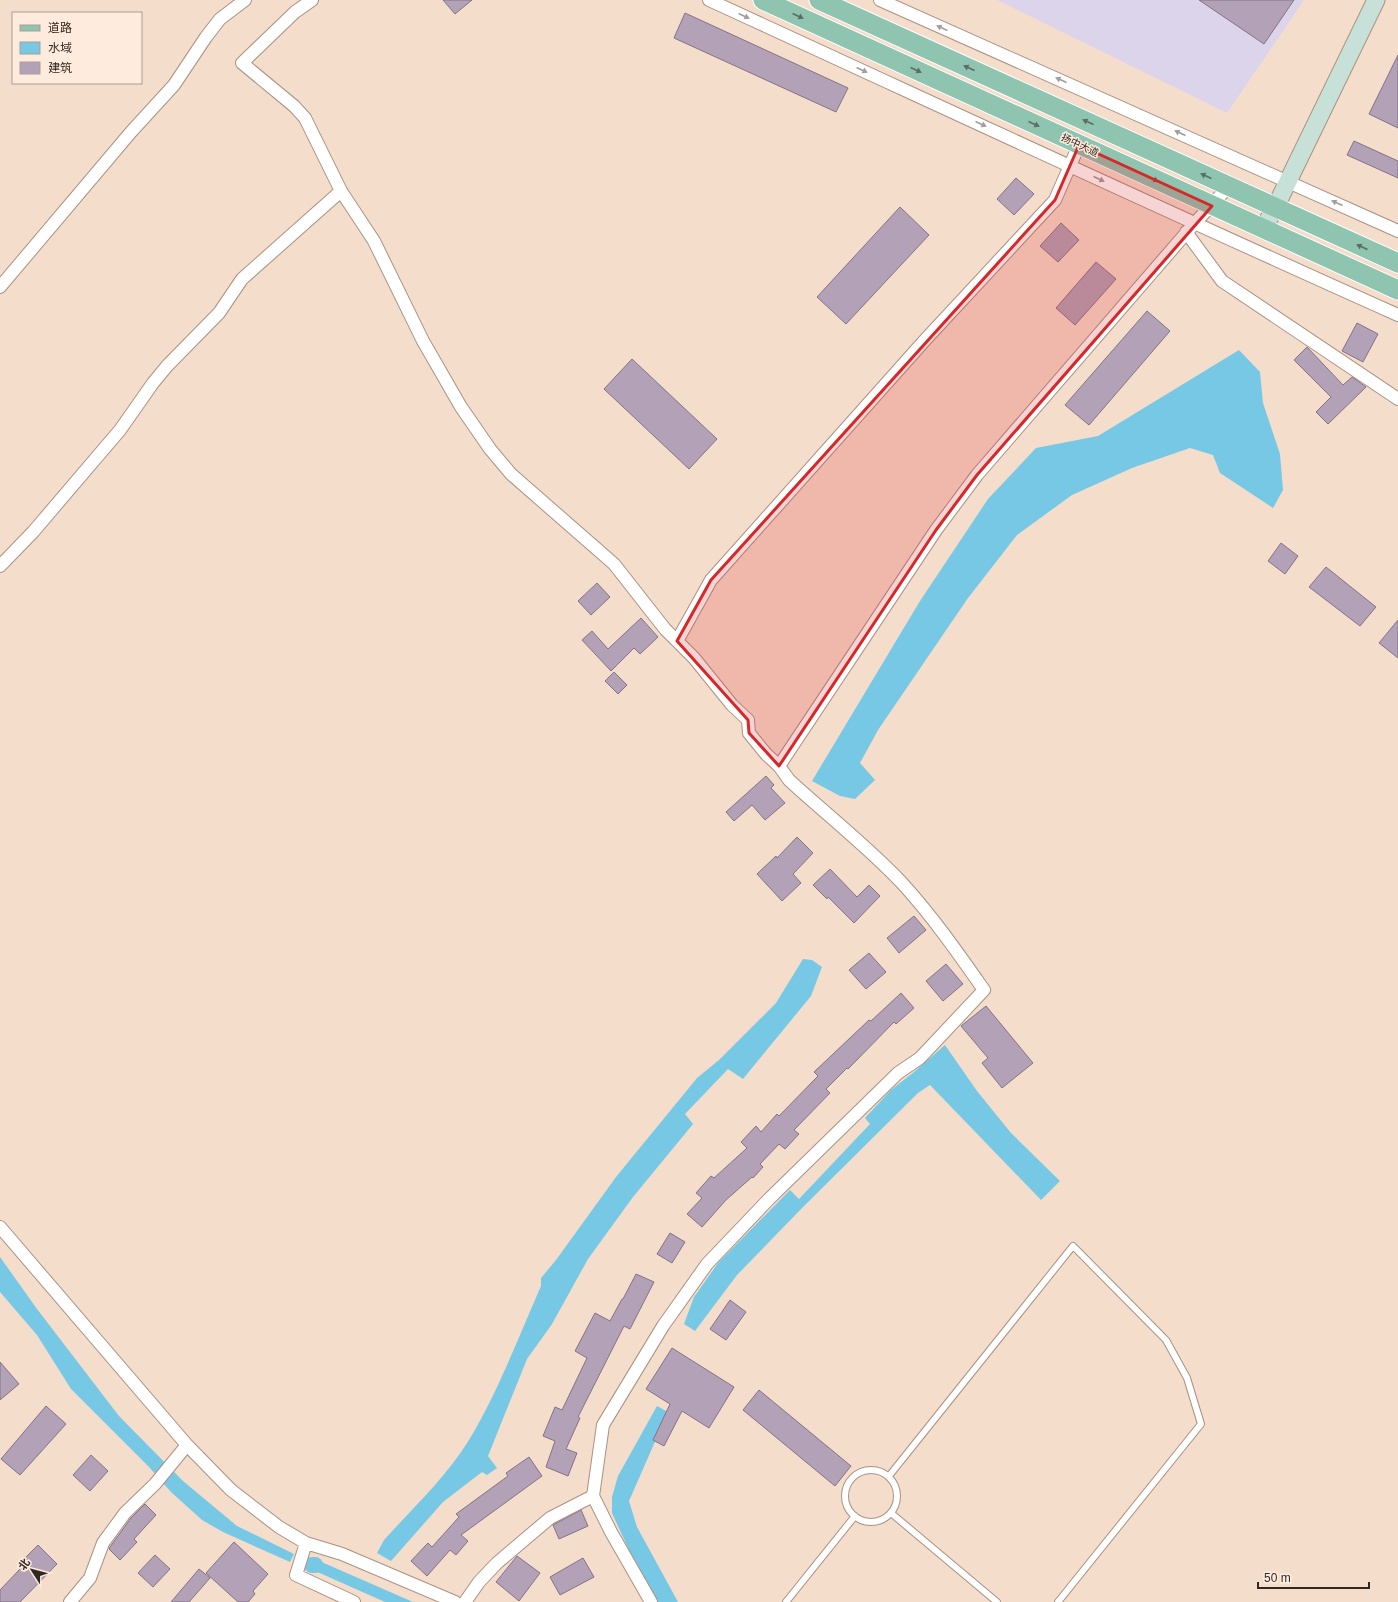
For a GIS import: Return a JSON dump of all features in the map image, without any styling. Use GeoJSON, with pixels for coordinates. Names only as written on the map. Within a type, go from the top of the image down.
{"type":"FeatureCollection","features":[{"type":"Feature","properties":{"kind":"main road","name":"扬中大道"},"geometry":{"type":"LineString","coordinates":[[762,0],[1398,290]]}},
{"type":"Feature","properties":{"kind":"main road"},"geometry":{"type":"LineString","coordinates":[[819,0],[1398,263]]}},
{"type":"Feature","properties":{"kind":"street"},"geometry":{"type":"LineString","coordinates":[[0,287],[131,132],[174,85],[206,36],[220,19],[244,0]]}},
{"type":"Feature","properties":{"kind":"street"},"geometry":{"type":"LineString","coordinates":[[312,0],[295,12],[242,63],[294,106],[306,118],[341,191],[374,240],[423,341],[461,407],[490,448],[511,474],[614,564],[665,629],[694,658],[732,705],[748,720],[749,733],[766,754],[779,766],[789,780],[869,850],[902,883],[940,927],[984,990],[920,1058],[892,1079],[770,1199],[707,1264],[663,1326],[604,1426],[593,1496],[611,1532],[652,1602]]}},
{"type":"Feature","properties":{"kind":"street"},"geometry":{"type":"LineString","coordinates":[[709,0],[1070,165],[1190,228],[1398,316]]}},
{"type":"Feature","properties":{"kind":"street"},"geometry":{"type":"LineString","coordinates":[[880,0],[1398,231]]}},
{"type":"Feature","properties":{"kind":"street"},"geometry":{"type":"LineString","coordinates":[[1263,229],[1276,208],[1376,0]]}},
{"type":"Feature","properties":{"kind":"street"},"geometry":{"type":"LineString","coordinates":[[677,641],[711,580],[925,340],[1055,200],[1079,145]]}},
{"type":"Feature","properties":{"kind":"street"},"geometry":{"type":"LineString","coordinates":[[779,766],[940,524],[977,475],[1190,228],[1229,186]]}},
{"type":"Feature","properties":{"kind":"street"},"geometry":{"type":"LineString","coordinates":[[0,566],[33,532],[120,430],[153,383],[167,366],[219,313],[242,279],[341,191]]}},
{"type":"Feature","properties":{"kind":"street"},"geometry":{"type":"LineString","coordinates":[[1190,228],[1222,281],[1398,400]]}},
{"type":"Feature","properties":{"kind":"street"},"geometry":{"type":"LineString","coordinates":[[0,1227],[187,1445],[231,1490],[279,1527],[306,1543],[356,1559],[455,1602]]}},
{"type":"Feature","properties":{"kind":"street"},"geometry":{"type":"LineString","coordinates":[[70,1602],[90,1578],[103,1543],[125,1514],[154,1484],[187,1445]]}},
{"type":"Feature","properties":{"kind":"street"},"geometry":{"type":"LineString","coordinates":[[465,1602],[479,1582],[496,1563],[550,1518],[593,1496]]}},
{"type":"Feature","properties":{"kind":"street"},"geometry":{"type":"LineString","coordinates":[[306,1543],[296,1575],[354,1602]]}},
{"type":"Feature","properties":{"kind":"lane"},"geometry":{"type":"LineString","coordinates":[[889,1476],[1072,1246],[1166,1340],[1186,1378],[1202,1424],[1058,1602]]}},
{"type":"Feature","properties":{"kind":"lane"},"geometry":{"type":"LineString","coordinates":[[869,1469],[880,1470],[889,1476],[895,1484],[898,1494],[896,1504],[891,1513],[883,1519],[873,1522],[863,1521],[854,1516],[848,1508],[845,1498],[846,1488],[851,1479],[859,1472],[869,1469]]}},
{"type":"Feature","properties":{"kind":"lane"},"geometry":{"type":"LineString","coordinates":[[891,1513],[997,1602]]}},
{"type":"Feature","properties":{"kind":"lane"},"geometry":{"type":"LineString","coordinates":[[786,1602],[854,1516]]}},
{"type":"Feature","properties":{"kind":"highlighted area"},"geometry":{"type":"Polygon","coordinates":[[[1079,145],[1212,206],[977,475],[936,530],[779,766],[749,733],[748,720],[677,641],[711,580],[1055,200],[1079,145]]]}},
{"type":"Feature","properties":{"kind":"shaded area"},"geometry":{"type":"Polygon","coordinates":[[[997,0],[1304,0],[1227,113],[997,0]]]}},
{"type":"Feature","properties":{"kind":"water"},"geometry":{"type":"Polygon","coordinates":[[[1239,350],[1260,372],[1263,403],[1280,454],[1283,490],[1273,508],[1220,473],[1213,455],[1190,448],[1132,468],[1072,495],[1017,535],[968,598],[878,730],[860,763],[875,780],[855,799],[840,796],[812,781],[920,601],[988,499],[1036,448],[1098,436],[1239,350]]]}},
{"type":"Feature","properties":{"kind":"water"},"geometry":{"type":"Polygon","coordinates":[[[803,959],[812,960],[822,967],[811,996],[743,1079],[728,1069],[685,1114],[693,1124],[633,1197],[588,1259],[552,1324],[527,1359],[488,1456],[497,1468],[487,1475],[482,1472],[443,1502],[391,1561],[377,1553],[384,1540],[440,1479],[469,1440],[489,1403],[507,1364],[541,1286],[541,1278],[556,1260],[616,1177],[697,1078],[719,1060],[776,1003],[803,959]]]}},
{"type":"Feature","properties":{"kind":"water"},"geometry":{"type":"Polygon","coordinates":[[[945,1045],[977,1091],[1011,1133],[1060,1181],[1041,1200],[930,1085],[918,1093],[737,1275],[695,1331],[684,1324],[694,1297],[718,1263],[790,1190],[799,1199],[870,1124],[865,1118],[891,1090],[945,1045]]]}},
{"type":"Feature","properties":{"kind":"water"},"geometry":{"type":"Polygon","coordinates":[[[0,1257],[37,1309],[119,1416],[183,1481],[237,1526],[294,1554],[290,1562],[223,1532],[202,1520],[171,1492],[149,1467],[71,1389],[37,1335],[0,1292],[0,1257]]]}},
{"type":"Feature","properties":{"kind":"water"},"geometry":{"type":"Polygon","coordinates":[[[657,1406],[668,1412],[629,1501],[637,1527],[678,1602],[658,1602],[635,1563],[612,1513],[612,1497],[618,1476],[657,1406]]]}},
{"type":"Feature","properties":{"kind":"water"},"geometry":{"type":"Polygon","coordinates":[[[317,1560],[413,1602],[385,1602],[313,1570],[317,1560]]]}},
{"type":"Feature","properties":{"kind":"building"},"geometry":{"type":"Polygon","coordinates":[[[443,0],[472,0],[455,14],[443,0]]]}},
{"type":"Feature","properties":{"kind":"building"},"geometry":{"type":"Polygon","coordinates":[[[1199,0],[1294,0],[1264,44],[1199,0]]]}},
{"type":"Feature","properties":{"kind":"building"},"geometry":{"type":"Polygon","coordinates":[[[685,13],[848,88],[836,112],[674,38],[685,13]]]}},
{"type":"Feature","properties":{"kind":"building"},"geometry":{"type":"Polygon","coordinates":[[[1398,55],[1398,128],[1369,114],[1398,55]]]}},
{"type":"Feature","properties":{"kind":"building"},"geometry":{"type":"Polygon","coordinates":[[[1354,141],[1398,161],[1398,178],[1347,155],[1354,141]]]}},
{"type":"Feature","properties":{"kind":"building"},"geometry":{"type":"Polygon","coordinates":[[[1016,178],[1034,194],[1014,215],[997,199],[1016,178]]]}},
{"type":"Feature","properties":{"kind":"building"},"geometry":{"type":"Polygon","coordinates":[[[900,207],[929,235],[846,324],[817,297],[900,207]]]}},
{"type":"Feature","properties":{"kind":"building"},"geometry":{"type":"Polygon","coordinates":[[[1061,223],[1079,240],[1058,262],[1040,246],[1061,223]]]}},
{"type":"Feature","properties":{"kind":"building"},"geometry":{"type":"Polygon","coordinates":[[[1096,262],[1116,279],[1075,325],[1056,308],[1096,262]]]}},
{"type":"Feature","properties":{"kind":"building"},"geometry":{"type":"Polygon","coordinates":[[[1147,311],[1170,331],[1089,425],[1065,405],[1147,311]]]}},
{"type":"Feature","properties":{"kind":"building"},"geometry":{"type":"Polygon","coordinates":[[[1357,323],[1378,334],[1363,362],[1342,351],[1357,323]]]}},
{"type":"Feature","properties":{"kind":"building"},"geometry":{"type":"Polygon","coordinates":[[[1307,347],[1343,385],[1352,377],[1366,387],[1328,424],[1316,412],[1331,397],[1294,360],[1307,347]]]}},
{"type":"Feature","properties":{"kind":"building"},"geometry":{"type":"Polygon","coordinates":[[[632,359],[717,439],[689,469],[604,389],[632,359]]]}},
{"type":"Feature","properties":{"kind":"building"},"geometry":{"type":"Polygon","coordinates":[[[1281,543],[1298,556],[1285,574],[1268,561],[1281,543]]]}},
{"type":"Feature","properties":{"kind":"building"},"geometry":{"type":"Polygon","coordinates":[[[1326,567],[1376,607],[1360,626],[1309,587],[1326,567]]]}},
{"type":"Feature","properties":{"kind":"building"},"geometry":{"type":"Polygon","coordinates":[[[597,583],[610,597],[591,615],[578,601],[597,583]]]}},
{"type":"Feature","properties":{"kind":"building"},"geometry":{"type":"Polygon","coordinates":[[[641,618],[658,637],[640,654],[634,648],[611,671],[582,640],[592,631],[608,649],[641,618]]]}},
{"type":"Feature","properties":{"kind":"building"},"geometry":{"type":"Polygon","coordinates":[[[1398,620],[1398,658],[1379,643],[1398,620]]]}},
{"type":"Feature","properties":{"kind":"building"},"geometry":{"type":"Polygon","coordinates":[[[614,672],[627,685],[618,694],[605,681],[614,672]]]}},
{"type":"Feature","properties":{"kind":"building"},"geometry":{"type":"Polygon","coordinates":[[[766,776],[774,785],[771,788],[785,803],[765,820],[752,805],[734,821],[726,812],[766,776]]]}},
{"type":"Feature","properties":{"kind":"building"},"geometry":{"type":"Polygon","coordinates":[[[797,837],[813,853],[793,874],[801,883],[782,901],[757,874],[776,856],[777,858],[797,837]]]}},
{"type":"Feature","properties":{"kind":"building"},"geometry":{"type":"Polygon","coordinates":[[[830,869],[857,897],[869,885],[880,896],[854,923],[828,897],[827,899],[813,885],[830,869]]]}},
{"type":"Feature","properties":{"kind":"building"},"geometry":{"type":"Polygon","coordinates":[[[914,916],[926,930],[899,953],[887,938],[914,916]]]}},
{"type":"Feature","properties":{"kind":"building"},"geometry":{"type":"Polygon","coordinates":[[[869,953],[886,972],[866,989],[849,970],[869,953]]]}},
{"type":"Feature","properties":{"kind":"building"},"geometry":{"type":"Polygon","coordinates":[[[946,964],[963,984],[943,1001],[926,981],[946,964]]]}},
{"type":"Feature","properties":{"kind":"building"},"geometry":{"type":"Polygon","coordinates":[[[901,993],[914,1008],[896,1024],[894,1022],[826,1089],[830,1093],[794,1130],[799,1134],[785,1149],[779,1144],[760,1164],[763,1167],[753,1178],[752,1177],[726,1200],[702,1227],[687,1214],[702,1198],[696,1193],[711,1176],[714,1178],[747,1148],[741,1142],[756,1126],[761,1132],[777,1114],[779,1116],[818,1076],[814,1072],[869,1020],[871,1021],[901,993]]]}},
{"type":"Feature","properties":{"kind":"building"},"geometry":{"type":"Polygon","coordinates":[[[986,1006],[1033,1063],[1002,1088],[982,1063],[988,1058],[961,1026],[986,1006]]]}},
{"type":"Feature","properties":{"kind":"building"},"geometry":{"type":"Polygon","coordinates":[[[670,1233],[685,1242],[672,1263],[657,1254],[670,1233]]]}},
{"type":"Feature","properties":{"kind":"building"},"geometry":{"type":"Polygon","coordinates":[[[636,1274],[654,1282],[630,1329],[624,1326],[578,1417],[580,1418],[566,1449],[577,1453],[568,1476],[546,1467],[555,1441],[543,1436],[555,1407],[562,1410],[587,1358],[575,1351],[595,1313],[610,1321],[636,1274]]]}},
{"type":"Feature","properties":{"kind":"building"},"geometry":{"type":"Polygon","coordinates":[[[730,1300],[746,1312],[726,1340],[710,1329],[730,1300]]]}},
{"type":"Feature","properties":{"kind":"building"},"geometry":{"type":"Polygon","coordinates":[[[672,1348],[734,1387],[709,1428],[682,1411],[664,1446],[653,1440],[670,1404],[646,1389],[672,1348]]]}},
{"type":"Feature","properties":{"kind":"building"},"geometry":{"type":"Polygon","coordinates":[[[0,1362],[19,1384],[0,1400],[0,1362]]]}},
{"type":"Feature","properties":{"kind":"building"},"geometry":{"type":"Polygon","coordinates":[[[759,1390],[851,1466],[835,1486],[743,1410],[759,1390]]]}},
{"type":"Feature","properties":{"kind":"building"},"geometry":{"type":"Polygon","coordinates":[[[46,1406],[66,1424],[20,1475],[1,1459],[46,1406]]]}},
{"type":"Feature","properties":{"kind":"building"},"geometry":{"type":"Polygon","coordinates":[[[91,1455],[108,1471],[90,1491],[73,1475],[91,1455]]]}},
{"type":"Feature","properties":{"kind":"building"},"geometry":{"type":"Polygon","coordinates":[[[529,1457],[542,1476],[461,1535],[468,1541],[456,1555],[450,1550],[427,1576],[411,1561],[428,1543],[432,1547],[459,1517],[456,1514],[508,1476],[506,1473],[529,1457]]]}},
{"type":"Feature","properties":{"kind":"building"},"geometry":{"type":"Polygon","coordinates":[[[145,1504],[156,1515],[134,1539],[137,1542],[120,1560],[109,1549],[131,1518],[145,1504]]]}},
{"type":"Feature","properties":{"kind":"building"},"geometry":{"type":"Polygon","coordinates":[[[581,1510],[588,1526],[559,1539],[553,1525],[581,1510]]]}},
{"type":"Feature","properties":{"kind":"building"},"geometry":{"type":"Polygon","coordinates":[[[234,1542],[268,1574],[253,1591],[255,1594],[248,1602],[238,1602],[206,1573],[234,1542]]]}},
{"type":"Feature","properties":{"kind":"building"},"geometry":{"type":"Polygon","coordinates":[[[38,1545],[57,1564],[20,1602],[0,1602],[0,1590],[21,1568],[18,1565],[38,1545]]]}},
{"type":"Feature","properties":{"kind":"building"},"geometry":{"type":"Polygon","coordinates":[[[155,1555],[170,1569],[153,1587],[138,1573],[155,1555]]]}},
{"type":"Feature","properties":{"kind":"building"},"geometry":{"type":"Polygon","coordinates":[[[517,1556],[540,1573],[519,1601],[496,1582],[517,1556]]]}},
{"type":"Feature","properties":{"kind":"building"},"geometry":{"type":"Polygon","coordinates":[[[583,1558],[594,1577],[560,1595],[550,1577],[583,1558]]]}},
{"type":"Feature","properties":{"kind":"building"},"geometry":{"type":"Polygon","coordinates":[[[199,1569],[210,1578],[189,1602],[171,1602],[199,1569]]]}}]}
